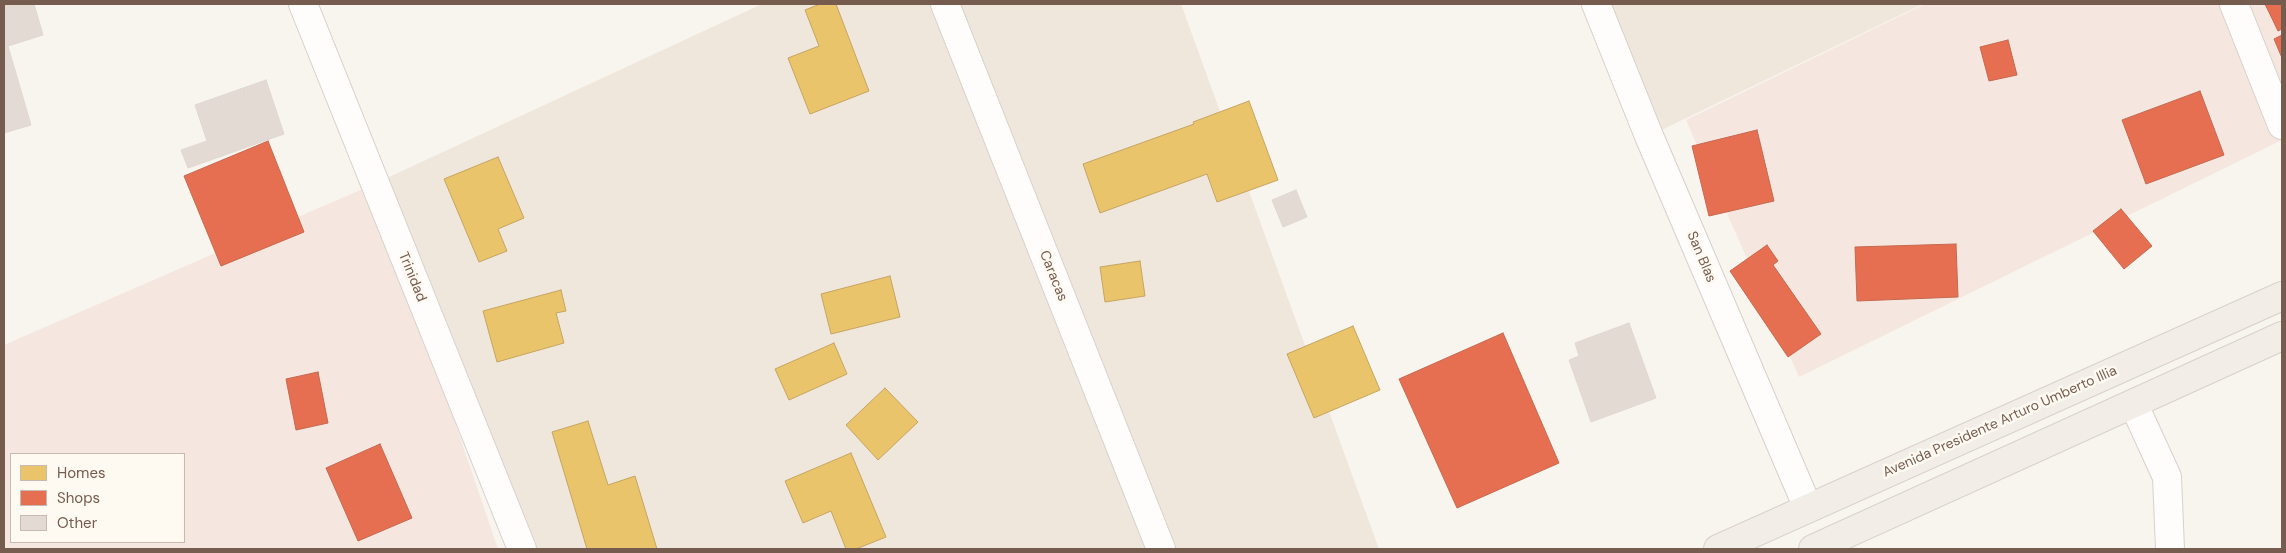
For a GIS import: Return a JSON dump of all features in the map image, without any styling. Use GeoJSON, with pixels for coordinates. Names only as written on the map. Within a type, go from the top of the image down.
{"type":"FeatureCollection","features":[{"type":"Feature","properties":{"kind":"main road","name":"Avenida Presidente Arturo Umberto Illia"},"geometry":{"type":"LineString","coordinates":[[1718,549],[2282,296]]}},
{"type":"Feature","properties":{"kind":"main road"},"geometry":{"type":"LineString","coordinates":[[1813,549],[2134,405],[2282,336]]}},
{"type":"Feature","properties":{"kind":"street","name":"Trinidad"},"geometry":{"type":"LineString","coordinates":[[303,4],[522,549]]}},
{"type":"Feature","properties":{"kind":"street","name":"Caracas"},"geometry":{"type":"LineString","coordinates":[[945,4],[1161,549]]}},
{"type":"Feature","properties":{"kind":"street","name":"San Blas"},"geometry":{"type":"LineString","coordinates":[[1596,4],[1649,136],[1808,508]]}},
{"type":"Feature","properties":{"kind":"street"},"geometry":{"type":"LineString","coordinates":[[2234,4],[2282,125]]}},
{"type":"Feature","properties":{"kind":"street"},"geometry":{"type":"LineString","coordinates":[[2134,405],[2167,477],[2170,549]]}},
{"type":"Feature","properties":{"kind":"shaded area"},"geometry":{"type":"Polygon","coordinates":[[[762,4],[1181,4],[1379,549],[536,549],[374,184],[762,4]]]}},
{"type":"Feature","properties":{"kind":"shaded area"},"geometry":{"type":"Polygon","coordinates":[[[1592,4],[1923,4],[1649,136],[1592,4]]]}},
{"type":"Feature","properties":{"kind":"shaded area"},"geometry":{"type":"Polygon","coordinates":[[[1925,4],[2282,4],[2282,140],[1799,377],[1686,120],[1925,4]]]}},
{"type":"Feature","properties":{"kind":"shaded area"},"geometry":{"type":"Polygon","coordinates":[[[374,184],[498,549],[4,549],[4,345],[374,184]]]}},
{"type":"Feature","properties":{"kind":"building: Homes"},"geometry":{"type":"Polygon","coordinates":[[[820,4],[836,4],[869,91],[810,114],[788,58],[819,46],[805,10],[820,4]]]}},
{"type":"Feature","properties":{"kind":"building: Homes"},"geometry":{"type":"Polygon","coordinates":[[[1249,101],[1278,180],[1217,202],[1207,174],[1100,213],[1083,164],[1194,124],[1193,122],[1249,101]]]}},
{"type":"Feature","properties":{"kind":"building: Homes"},"geometry":{"type":"Polygon","coordinates":[[[498,157],[524,218],[498,229],[507,251],[479,262],[444,179],[498,157]]]}},
{"type":"Feature","properties":{"kind":"building: Homes"},"geometry":{"type":"Polygon","coordinates":[[[1140,261],[1145,296],[1105,302],[1100,267],[1140,261]]]}},
{"type":"Feature","properties":{"kind":"building: Homes"},"geometry":{"type":"Polygon","coordinates":[[[890,276],[900,317],[831,334],[821,294],[890,276]]]}},
{"type":"Feature","properties":{"kind":"building: Homes"},"geometry":{"type":"Polygon","coordinates":[[[561,290],[566,311],[556,313],[564,343],[497,362],[483,311],[561,290]]]}},
{"type":"Feature","properties":{"kind":"building: Homes"},"geometry":{"type":"Polygon","coordinates":[[[1353,326],[1380,390],[1314,418],[1287,354],[1353,326]]]}},
{"type":"Feature","properties":{"kind":"building: Homes"},"geometry":{"type":"Polygon","coordinates":[[[834,343],[847,374],[789,400],[775,369],[834,343]]]}},
{"type":"Feature","properties":{"kind":"building: Homes"},"geometry":{"type":"Polygon","coordinates":[[[885,388],[918,422],[878,460],[846,425],[885,388]]]}},
{"type":"Feature","properties":{"kind":"building: Homes"},"geometry":{"type":"Polygon","coordinates":[[[588,421],[608,485],[635,476],[657,549],[587,549],[552,432],[588,421]]]}},
{"type":"Feature","properties":{"kind":"building: Homes"},"geometry":{"type":"Polygon","coordinates":[[[851,453],[886,537],[856,549],[846,549],[831,511],[803,523],[785,481],[851,453]]]}},
{"type":"Feature","properties":{"kind":"building: Shops"},"geometry":{"type":"Polygon","coordinates":[[[2265,4],[2282,4],[2282,29],[2278,31],[2265,4]]]}},
{"type":"Feature","properties":{"kind":"building: Shops"},"geometry":{"type":"Polygon","coordinates":[[[2282,35],[2282,58],[2274,39],[2282,35]]]}},
{"type":"Feature","properties":{"kind":"building: Shops"},"geometry":{"type":"Polygon","coordinates":[[[2008,40],[2017,75],[1989,81],[1980,47],[2008,40]]]}},
{"type":"Feature","properties":{"kind":"building: Shops"},"geometry":{"type":"Polygon","coordinates":[[[2200,91],[2224,155],[2146,184],[2122,120],[2200,91]]]}},
{"type":"Feature","properties":{"kind":"building: Shops"},"geometry":{"type":"Polygon","coordinates":[[[1757,130],[1774,201],[1709,216],[1692,146],[1757,130]]]}},
{"type":"Feature","properties":{"kind":"building: Shops"},"geometry":{"type":"Polygon","coordinates":[[[268,141],[304,232],[221,266],[184,176],[268,141]]]}},
{"type":"Feature","properties":{"kind":"building: Shops"},"geometry":{"type":"Polygon","coordinates":[[[2121,209],[2152,246],[2124,269],[2093,231],[2121,209]]]}},
{"type":"Feature","properties":{"kind":"building: Shops"},"geometry":{"type":"Polygon","coordinates":[[[1956,244],[1958,297],[1857,301],[1855,247],[1956,244]]]}},
{"type":"Feature","properties":{"kind":"building: Shops"},"geometry":{"type":"Polygon","coordinates":[[[1767,245],[1778,261],[1773,265],[1821,334],[1788,357],[1730,271],[1767,245]]]}},
{"type":"Feature","properties":{"kind":"building: Shops"},"geometry":{"type":"Polygon","coordinates":[[[1503,333],[1559,463],[1457,508],[1399,379],[1503,333]]]}},
{"type":"Feature","properties":{"kind":"building: Shops"},"geometry":{"type":"Polygon","coordinates":[[[318,372],[328,423],[296,430],[286,379],[318,372]]]}},
{"type":"Feature","properties":{"kind":"building: Shops"},"geometry":{"type":"Polygon","coordinates":[[[380,444],[412,518],[358,541],[326,468],[380,444]]]}},
{"type":"Feature","properties":{"kind":"building: Other"},"geometry":{"type":"Polygon","coordinates":[[[4,4],[34,4],[43,35],[8,46],[31,125],[4,133],[4,4]]]}},
{"type":"Feature","properties":{"kind":"building: Other"},"geometry":{"type":"Polygon","coordinates":[[[266,80],[284,134],[188,168],[181,150],[207,141],[195,105],[266,80]]]}},
{"type":"Feature","properties":{"kind":"building: Other"},"geometry":{"type":"Polygon","coordinates":[[[1296,190],[1307,217],[1283,227],[1272,200],[1296,190]]]}},
{"type":"Feature","properties":{"kind":"building: Other"},"geometry":{"type":"Polygon","coordinates":[[[1629,323],[1656,398],[1591,422],[1569,360],[1579,356],[1575,343],[1629,323]]]}}]}
